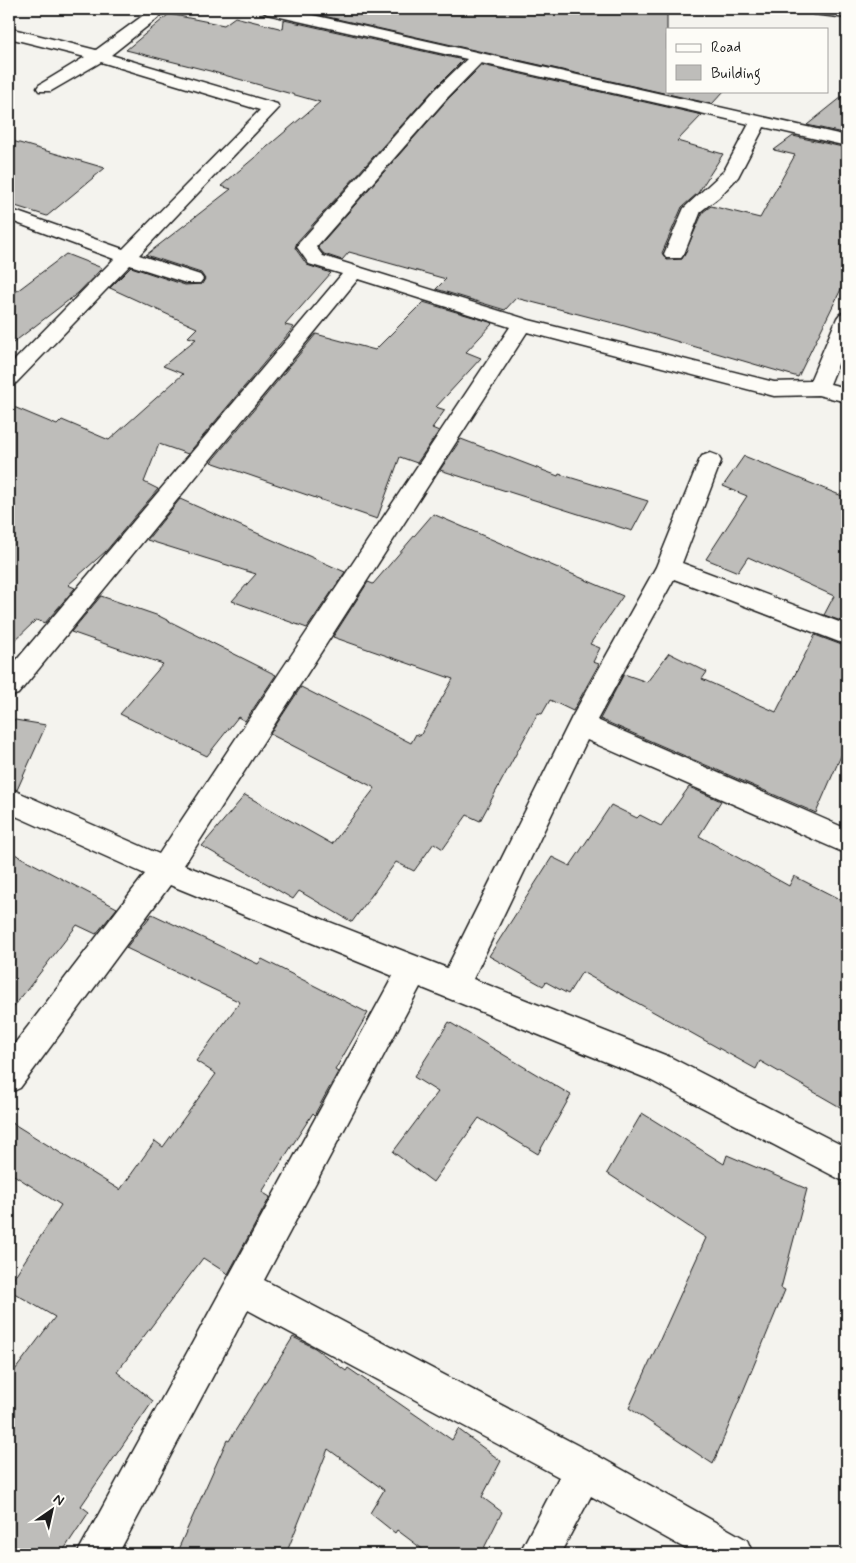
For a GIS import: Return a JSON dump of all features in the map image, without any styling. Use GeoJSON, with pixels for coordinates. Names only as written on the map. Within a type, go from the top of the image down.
{"type":"FeatureCollection","features":[{"type":"Feature","properties":{"kind":"street"},"geometry":{"type":"LineString","coordinates":[[45,88],[99,56],[161,9]]}},
{"type":"Feature","properties":{"kind":"street"},"geometry":{"type":"LineString","coordinates":[[268,9],[847,141]]}},
{"type":"Feature","properties":{"kind":"street"},"geometry":{"type":"LineString","coordinates":[[813,9],[847,13]]}},
{"type":"Feature","properties":{"kind":"street"},"geometry":{"type":"LineString","coordinates":[[9,33],[99,56],[271,108],[10,376]]}},
{"type":"Feature","properties":{"kind":"street"},"geometry":{"type":"LineString","coordinates":[[478,57],[442,94],[306,247],[316,260],[522,324],[774,389],[818,388],[847,395]]}},
{"type":"Feature","properties":{"kind":"street"},"geometry":{"type":"LineString","coordinates":[[674,254],[693,208],[732,173],[759,121]]}},
{"type":"Feature","properties":{"kind":"street"},"geometry":{"type":"LineString","coordinates":[[9,214],[126,258],[193,279]]}},
{"type":"Feature","properties":{"kind":"street"},"geometry":{"type":"LineString","coordinates":[[9,687],[354,272]]}},
{"type":"Feature","properties":{"kind":"street"},"geometry":{"type":"LineString","coordinates":[[818,388],[847,318]]}},
{"type":"Feature","properties":{"kind":"street"},"geometry":{"type":"LineString","coordinates":[[9,1077],[165,870],[522,324]]}},
{"type":"Feature","properties":{"kind":"street"},"geometry":{"type":"LineString","coordinates":[[454,986],[581,725],[668,567],[710,461]]}},
{"type":"Feature","properties":{"kind":"street"},"geometry":{"type":"LineString","coordinates":[[668,567],[847,635]]}},
{"type":"Feature","properties":{"kind":"street"},"geometry":{"type":"LineString","coordinates":[[581,725],[847,842]]}},
{"type":"Feature","properties":{"kind":"street"},"geometry":{"type":"LineString","coordinates":[[9,800],[165,870],[659,1068],[847,1166]]}},
{"type":"Feature","properties":{"kind":"street"},"geometry":{"type":"LineString","coordinates":[[97,1554],[413,970]]}},
{"type":"Feature","properties":{"kind":"street"},"geometry":{"type":"LineString","coordinates":[[242,1287],[584,1470],[733,1554]]}},
{"type":"Feature","properties":{"kind":"street"},"geometry":{"type":"LineString","coordinates":[[539,1554],[584,1470]]}},
{"type":"Feature","properties":{"kind":"building"},"geometry":{"type":"Polygon","coordinates":[[[293,9],[667,9],[666,92],[723,92],[712,104],[293,9]]]}},
{"type":"Feature","properties":{"kind":"building"},"geometry":{"type":"Polygon","coordinates":[[[169,14],[224,25],[235,17],[283,29],[284,20],[463,60],[434,89],[297,242],[295,248],[307,265],[331,273],[285,325],[294,327],[188,454],[159,444],[144,482],[158,489],[106,551],[68,585],[75,588],[45,623],[36,620],[9,646],[9,405],[57,425],[62,420],[109,440],[183,374],[163,366],[196,339],[188,337],[197,328],[110,288],[131,267],[185,285],[202,284],[205,279],[201,273],[146,255],[231,189],[221,186],[320,102],[126,50],[169,14]]]}},
{"type":"Feature","properties":{"kind":"building"},"geometry":{"type":"Polygon","coordinates":[[[482,65],[702,115],[677,141],[723,154],[698,193],[682,207],[662,253],[667,260],[682,259],[703,212],[711,206],[760,218],[795,155],[774,150],[793,136],[847,148],[847,277],[798,377],[621,325],[516,298],[505,310],[436,289],[446,279],[349,252],[342,260],[324,254],[318,247],[448,99],[482,65]]]}},
{"type":"Feature","properties":{"kind":"building"},"geometry":{"type":"Polygon","coordinates":[[[847,93],[847,134],[807,125],[847,93]]]}},
{"type":"Feature","properties":{"kind":"building"},"geometry":{"type":"Polygon","coordinates":[[[9,140],[105,168],[47,216],[9,204],[9,140]]]}},
{"type":"Feature","properties":{"kind":"building"},"geometry":{"type":"Polygon","coordinates":[[[66,254],[102,268],[78,293],[9,346],[9,297],[66,254]]]}},
{"type":"Feature","properties":{"kind":"building"},"geometry":{"type":"Polygon","coordinates":[[[423,302],[493,323],[466,352],[481,358],[436,407],[445,410],[432,428],[439,431],[417,463],[400,457],[377,519],[211,462],[316,334],[375,350],[423,302]]]}},
{"type":"Feature","properties":{"kind":"building"},"geometry":{"type":"Polygon","coordinates":[[[461,439],[558,476],[559,474],[648,501],[632,531],[440,470],[461,439]]]}},
{"type":"Feature","properties":{"kind":"building"},"geometry":{"type":"Polygon","coordinates":[[[744,456],[847,498],[847,623],[824,615],[834,596],[748,557],[738,572],[706,559],[747,496],[723,486],[744,456]]]}},
{"type":"Feature","properties":{"kind":"building"},"geometry":{"type":"Polygon","coordinates":[[[180,499],[345,572],[307,628],[232,601],[256,574],[147,540],[180,499]]]}},
{"type":"Feature","properties":{"kind":"building"},"geometry":{"type":"Polygon","coordinates":[[[433,514],[623,596],[590,644],[600,648],[593,662],[599,664],[573,711],[550,700],[542,714],[538,713],[480,821],[467,815],[443,849],[434,843],[414,871],[396,862],[352,922],[299,891],[293,899],[202,846],[245,795],[332,844],[375,788],[270,734],[301,687],[411,743],[416,734],[420,736],[453,679],[333,637],[368,582],[373,584],[433,514]]]}},
{"type":"Feature","properties":{"kind":"building"},"geometry":{"type":"Polygon","coordinates":[[[101,596],[159,616],[276,675],[245,721],[238,717],[207,756],[120,714],[163,664],[71,632],[101,596]]]}},
{"type":"Feature","properties":{"kind":"building"},"geometry":{"type":"Polygon","coordinates":[[[815,635],[847,647],[847,742],[816,813],[600,719],[624,674],[647,682],[669,653],[707,672],[702,679],[776,712],[815,635]]]}},
{"type":"Feature","properties":{"kind":"building"},"geometry":{"type":"Polygon","coordinates":[[[9,719],[46,725],[17,790],[9,786],[9,719]]]}},
{"type":"Feature","properties":{"kind":"building"},"geometry":{"type":"Polygon","coordinates":[[[689,787],[721,801],[699,836],[789,886],[794,876],[847,903],[847,1111],[760,1061],[756,1069],[582,972],[568,994],[546,982],[543,986],[489,956],[552,857],[570,866],[611,805],[637,818],[640,815],[661,826],[689,787]]]}},
{"type":"Feature","properties":{"kind":"building"},"geometry":{"type":"Polygon","coordinates":[[[9,851],[117,908],[96,934],[77,925],[9,1013],[9,851]]]}},
{"type":"Feature","properties":{"kind":"building"},"geometry":{"type":"Polygon","coordinates":[[[152,914],[258,964],[262,959],[368,1013],[335,1070],[338,1072],[315,1115],[313,1113],[262,1192],[270,1197],[228,1274],[203,1258],[117,1372],[153,1401],[81,1506],[89,1512],[61,1554],[9,1554],[9,1378],[55,1317],[9,1290],[9,1285],[61,1205],[9,1172],[9,1121],[120,1190],[155,1141],[163,1147],[216,1074],[196,1061],[240,1002],[126,948],[152,914]]]}},
{"type":"Feature","properties":{"kind":"building"},"geometry":{"type":"Polygon","coordinates":[[[449,1022],[571,1095],[538,1154],[479,1118],[433,1182],[393,1152],[438,1092],[414,1077],[449,1022]]]}},
{"type":"Feature","properties":{"kind":"building"},"geometry":{"type":"Polygon","coordinates":[[[642,1113],[724,1164],[727,1155],[807,1189],[781,1288],[785,1290],[713,1464],[629,1408],[706,1238],[607,1173],[642,1113]]]}},
{"type":"Feature","properties":{"kind":"building"},"geometry":{"type":"Polygon","coordinates":[[[293,1337],[315,1348],[346,1371],[348,1368],[452,1440],[458,1429],[501,1461],[482,1497],[502,1512],[481,1554],[429,1554],[397,1530],[395,1533],[370,1513],[384,1490],[328,1449],[286,1554],[176,1554],[227,1440],[229,1441],[293,1337]]]}}]}
